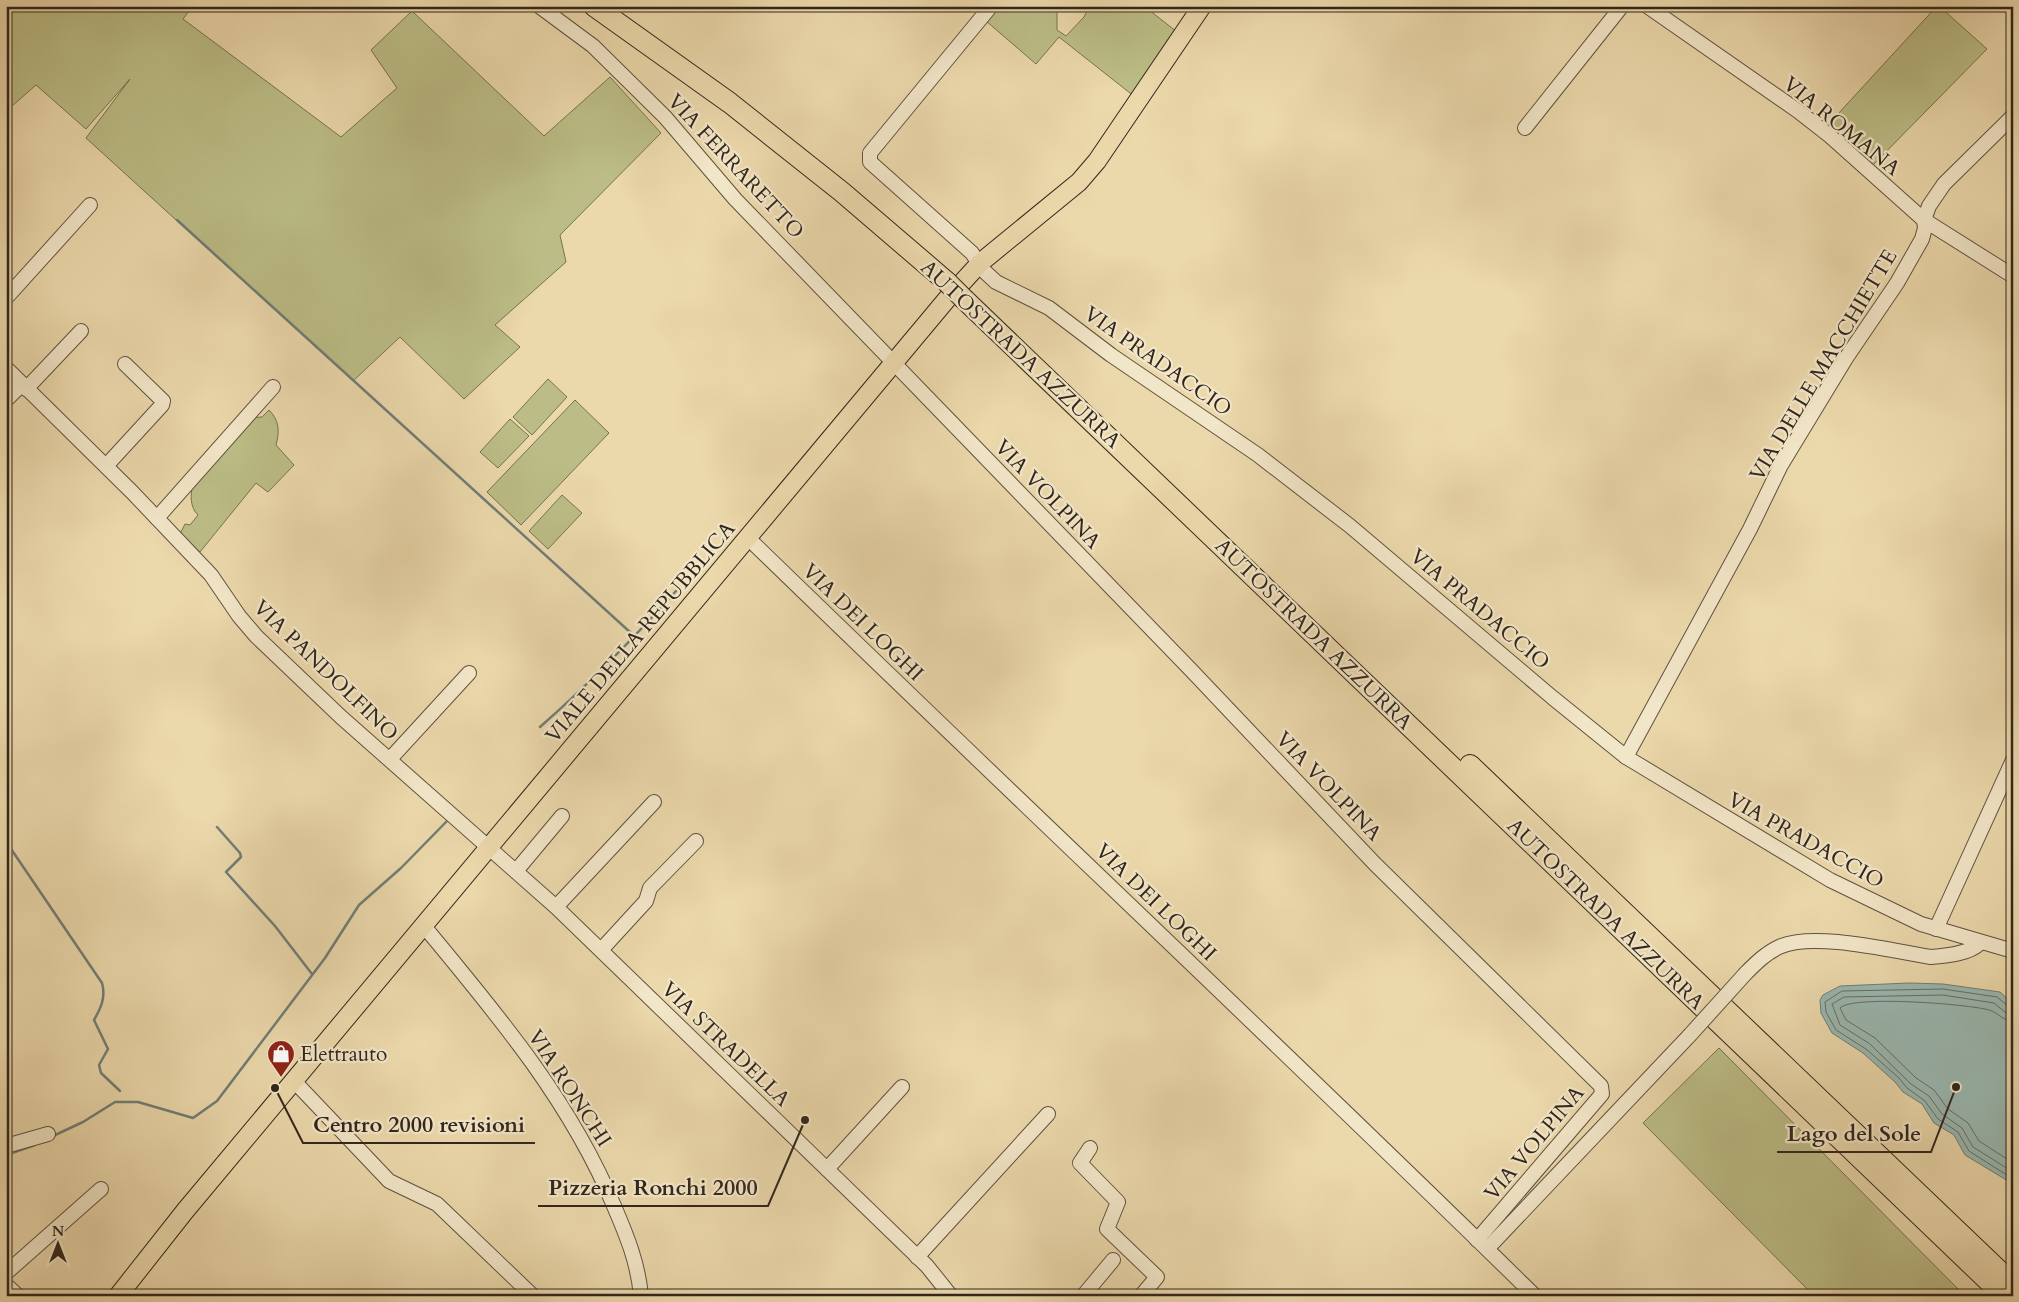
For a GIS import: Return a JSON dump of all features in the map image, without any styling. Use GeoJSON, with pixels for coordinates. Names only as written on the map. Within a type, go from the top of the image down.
{"type":"FeatureCollection","features":[{"type":"Feature","properties":{"kind":"highway","name":"AUTOSTRADA AZZURRA"},"geometry":{"type":"LineString","coordinates":[[594,6],[730,103],[952,278]]}},
{"type":"Feature","properties":{"kind":"highway","name":"AUTOSTRADA AZZURRA"},"geometry":{"type":"LineString","coordinates":[[616,6],[753,104],[850,181],[2013,1284]]}},
{"type":"Feature","properties":{"kind":"highway","name":"AUTOSTRADA AZZURRA"},"geometry":{"type":"LineString","coordinates":[[969,294],[2004,1296]]}},
{"type":"Feature","properties":{"kind":"main road","name":"VIALE DELLA REPUBBLICA"},"geometry":{"type":"LineString","coordinates":[[118,1296],[185,1211],[423,925],[893,364],[980,263],[1079,182],[1098,161],[1202,6]]}},
{"type":"Feature","properties":{"kind":"street","name":"VIA FERRARETTO"},"geometry":{"type":"LineString","coordinates":[[539,6],[593,46],[665,118],[735,199],[893,364]]}},
{"type":"Feature","properties":{"kind":"street","name":"VIA PRADACCIO"},"geometry":{"type":"LineString","coordinates":[[991,6],[870,153],[869,158],[870,162],[972,253],[983,270],[996,282],[1049,308],[1111,354],[1258,455],[1350,526],[1553,698],[1626,757],[1830,880],[1921,924],[1980,943],[2013,951]]}},
{"type":"Feature","properties":{"kind":"street"},"geometry":{"type":"LineString","coordinates":[[1525,128],[1622,6]]}},
{"type":"Feature","properties":{"kind":"street","name":"VIA ROMANA"},"geometry":{"type":"LineString","coordinates":[[1647,6],[1811,121],[1924,220],[2013,276]]}},
{"type":"Feature","properties":{"kind":"street","name":"VIA DELLE MACCHIETTE"},"geometry":{"type":"LineString","coordinates":[[1626,757],[1750,530],[1781,465],[1846,358],[1897,283],[1922,239],[1926,228],[1924,220],[1929,206],[1944,184],[2013,116]]}},
{"type":"Feature","properties":{"kind":"street"},"geometry":{"type":"LineString","coordinates":[[6,298],[90,205]]}},
{"type":"Feature","properties":{"kind":"street"},"geometry":{"type":"LineString","coordinates":[[6,400],[24,386],[81,331]]}},
{"type":"Feature","properties":{"kind":"street"},"geometry":{"type":"LineString","coordinates":[[106,466],[162,405],[163,401],[125,364]]}},
{"type":"Feature","properties":{"kind":"street","name":"VIA VOLPINA"},"geometry":{"type":"LineString","coordinates":[[893,364],[1177,656],[1375,864],[1601,1086],[1602,1094],[1482,1245]]}},
{"type":"Feature","properties":{"kind":"street","name":"VIA PANDOLFINO"},"geometry":{"type":"LineString","coordinates":[[6,368],[106,466],[211,575],[256,636],[390,759],[490,846]]}},
{"type":"Feature","properties":{"kind":"street"},"geometry":{"type":"LineString","coordinates":[[157,518],[273,387]]}},
{"type":"Feature","properties":{"kind":"street","name":"VIA DEI LOGHI"},"geometry":{"type":"LineString","coordinates":[[748,538],[924,709],[1328,1093],[1535,1296]]}},
{"type":"Feature","properties":{"kind":"street"},"geometry":{"type":"LineString","coordinates":[[390,759],[470,673]]}},
{"type":"Feature","properties":{"kind":"street"},"geometry":{"type":"LineString","coordinates":[[1936,929],[2013,760]]}},
{"type":"Feature","properties":{"kind":"street"},"geometry":{"type":"LineString","coordinates":[[555,906],[654,802]]}},
{"type":"Feature","properties":{"kind":"street"},"geometry":{"type":"LineString","coordinates":[[516,871],[562,816]]}},
{"type":"Feature","properties":{"kind":"street"},"geometry":{"type":"LineString","coordinates":[[601,950],[646,901],[650,888],[696,841]]}},
{"type":"Feature","properties":{"kind":"street","name":"VIA STRADELLA"},"geometry":{"type":"LineString","coordinates":[[490,846],[601,950],[917,1256],[951,1296]]}},
{"type":"Feature","properties":{"kind":"street"},"geometry":{"type":"LineString","coordinates":[[555,906],[594,860],[587,854]]}},
{"type":"Feature","properties":{"kind":"street","name":"VIA RONCHI"},"geometry":{"type":"LineString","coordinates":[[423,925],[491,1006],[580,1133],[601,1173],[633,1251],[639,1273],[641,1296]]}},
{"type":"Feature","properties":{"kind":"street"},"geometry":{"type":"LineString","coordinates":[[1482,1245],[1689,1036],[1759,959],[1780,946],[1800,942],[1837,942],[1931,957],[1944,956],[1975,948],[1980,943]]}},
{"type":"Feature","properties":{"kind":"street"},"geometry":{"type":"LineString","coordinates":[[294,1081],[388,1182],[438,1204],[533,1296]]}},
{"type":"Feature","properties":{"kind":"street"},"geometry":{"type":"LineString","coordinates":[[827,1169],[902,1087]]}},
{"type":"Feature","properties":{"kind":"street"},"geometry":{"type":"LineString","coordinates":[[917,1256],[1048,1114]]}},
{"type":"Feature","properties":{"kind":"street"},"geometry":{"type":"LineString","coordinates":[[6,1146],[48,1134]]}},
{"type":"Feature","properties":{"kind":"street"},"geometry":{"type":"LineString","coordinates":[[1090,1148],[1080,1163],[1118,1202],[1107,1229],[1157,1277],[1140,1296]]}},
{"type":"Feature","properties":{"kind":"street"},"geometry":{"type":"LineString","coordinates":[[6,1273],[101,1189]]}},
{"type":"Feature","properties":{"kind":"street"},"geometry":{"type":"LineString","coordinates":[[1083,1296],[1113,1260]]}},
{"type":"Feature","properties":{"kind":"street"},"geometry":{"type":"LineString","coordinates":[[6,1285],[18,1296]]}},
{"type":"Feature","properties":{"kind":"green space"},"geometry":{"type":"Polygon","coordinates":[[[6,6],[193,6],[183,19],[341,137],[397,88],[371,50],[412,11],[544,136],[610,77],[661,133],[560,235],[566,262],[495,325],[520,347],[464,399],[400,337],[353,381],[86,138],[130,79],[86,129],[36,85],[12,106],[6,103],[6,6]]]}},
{"type":"Feature","properties":{"kind":"green space"},"geometry":{"type":"Polygon","coordinates":[[[998,6],[1057,6],[1057,30],[1066,36],[1084,17],[1088,9],[1086,6],[1144,6],[1177,32],[1135,97],[1059,37],[1036,64],[986,21],[998,6]]]}},
{"type":"Feature","properties":{"kind":"green space"},"geometry":{"type":"Polygon","coordinates":[[[1937,6],[1987,49],[1871,167],[1826,127],[1937,6]]]}},
{"type":"Feature","properties":{"kind":"green space"},"geometry":{"type":"Polygon","coordinates":[[[548,379],[567,397],[532,435],[513,417],[548,379]]]}},
{"type":"Feature","properties":{"kind":"green space"},"geometry":{"type":"Polygon","coordinates":[[[575,400],[609,433],[521,525],[487,492],[575,400]]]}},
{"type":"Feature","properties":{"kind":"green space"},"geometry":{"type":"Polygon","coordinates":[[[269,410],[278,426],[276,445],[294,465],[268,492],[256,483],[200,552],[180,534],[185,524],[190,525],[198,515],[193,509],[191,501],[193,484],[249,418],[262,417],[269,410]]]}},
{"type":"Feature","properties":{"kind":"green space"},"geometry":{"type":"Polygon","coordinates":[[[510,419],[529,436],[498,468],[480,452],[510,419]]]}},
{"type":"Feature","properties":{"kind":"green space"},"geometry":{"type":"Polygon","coordinates":[[[562,495],[582,513],[548,549],[529,531],[562,495]]]}},
{"type":"Feature","properties":{"kind":"green space"},"geometry":{"type":"Polygon","coordinates":[[[1719,1048],[1965,1296],[1814,1296],[1643,1123],[1719,1048]]]}},
{"type":"Feature","properties":{"kind":"water"},"geometry":{"type":"Polygon","coordinates":[[[1909,983],[1943,984],[2000,992],[2013,1004],[2013,1184],[1965,1155],[1954,1135],[1934,1123],[1922,1104],[1903,1092],[1895,1082],[1863,1053],[1832,1033],[1821,1013],[1820,1000],[1823,995],[1840,986],[1909,983]]]}},
{"type":"Feature","properties":{"kind":"waterway"},"geometry":{"type":"LineString","coordinates":[[177,220],[631,633]]}},
{"type":"Feature","properties":{"kind":"waterway"},"geometry":{"type":"LineString","coordinates":[[540,727],[610,661],[676,591]]}},
{"type":"Feature","properties":{"kind":"waterway"},"geometry":{"type":"LineString","coordinates":[[53,1136],[83,1122],[115,1102],[138,1102],[193,1118],[217,1101],[325,958],[359,905],[401,868],[449,819]]}},
{"type":"Feature","properties":{"kind":"waterway"},"geometry":{"type":"LineString","coordinates":[[217,827],[240,853],[241,857],[226,872],[275,926],[312,974]]}},
{"type":"Feature","properties":{"kind":"waterway"},"geometry":{"type":"LineString","coordinates":[[7,843],[102,983],[102,1002],[94,1020],[108,1049],[99,1065],[101,1073],[120,1091]]}},
{"type":"Feature","properties":{"kind":"waterway"},"geometry":{"type":"LineString","coordinates":[[6,895],[6,904]]}},
{"type":"Feature","properties":{"kind":"waterway"},"geometry":{"type":"LineString","coordinates":[[6,918],[11,932]]}},
{"type":"Feature","properties":{"kind":"waterway"},"geometry":{"type":"LineString","coordinates":[[6,1155],[35,1145]]}},
{"type":"Feature","properties":{"kind":"place","name":"Elettrauto"},"geometry":{"type":"Point","coordinates":[281,1078]}},
{"type":"Feature","properties":{"kind":"place","name":"Lago del Sole"},"geometry":{"type":"Point","coordinates":[1956,1087]}},
{"type":"Feature","properties":{"kind":"place","name":"Centro 2000 revisioni"},"geometry":{"type":"Point","coordinates":[275,1088]}},
{"type":"Feature","properties":{"kind":"place","name":"Pizzeria Ronchi 2000"},"geometry":{"type":"Point","coordinates":[805,1120]}}]}
